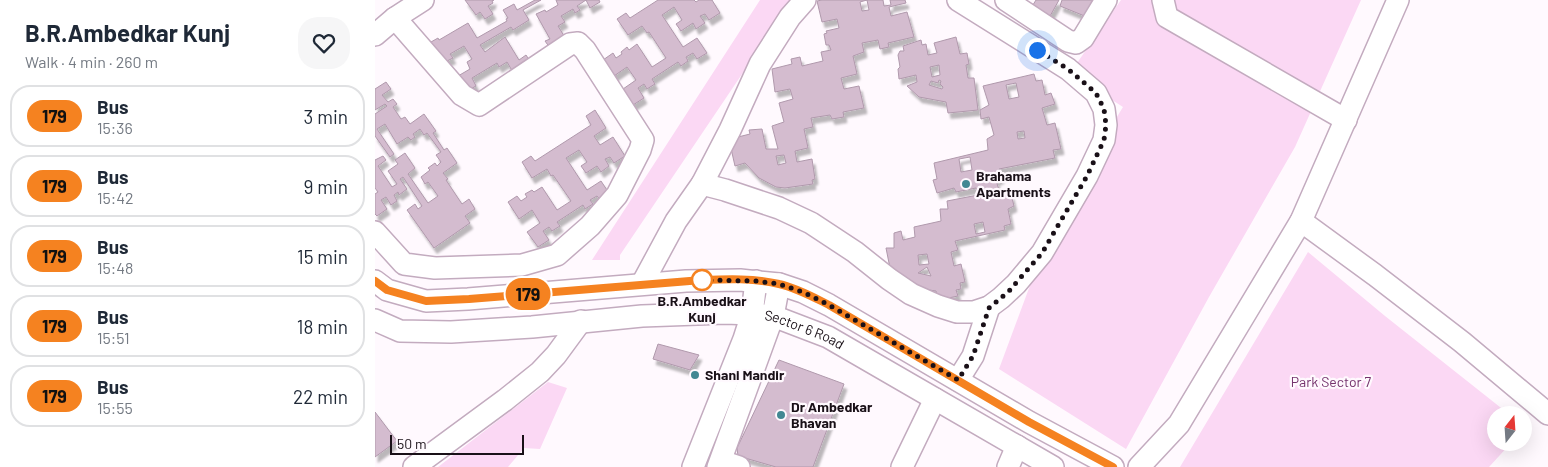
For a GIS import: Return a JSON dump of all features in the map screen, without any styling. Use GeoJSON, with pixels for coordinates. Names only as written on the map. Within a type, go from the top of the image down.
{"type":"FeatureCollection","features":[{"type":"Feature","properties":{"kind":"street"},"geometry":{"type":"LineString","coordinates":[[375,35],[395,18],[423,0]]}},
{"type":"Feature","properties":{"kind":"street"},"geometry":{"type":"LineString","coordinates":[[643,284],[676,221],[702,184],[730,130],[759,64],[790,17],[805,0]]}},
{"type":"Feature","properties":{"kind":"street"},"geometry":{"type":"LineString","coordinates":[[702,184],[779,208],[811,222],[911,294],[938,306],[957,312],[974,312],[989,308],[1016,284],[1042,253],[1087,176],[1104,140],[1106,125],[1104,109],[1096,93],[1068,69],[958,0]]}},
{"type":"Feature","properties":{"kind":"street"},"geometry":{"type":"LineString","coordinates":[[1006,0],[1068,41],[1076,43],[1083,38],[1106,0]]}},
{"type":"Feature","properties":{"kind":"street"},"geometry":{"type":"LineString","coordinates":[[1163,0],[1167,17],[1346,120]]}},
{"type":"Feature","properties":{"kind":"street"},"geometry":{"type":"LineString","coordinates":[[1139,467],[1179,424],[1301,221],[1398,0]]}},
{"type":"Feature","properties":{"kind":"street"},"geometry":{"type":"LineString","coordinates":[[375,232],[404,264],[435,268],[523,265],[557,255],[590,226],[617,194],[640,150],[643,140],[585,50],[577,43],[570,44],[479,105],[462,94],[395,18]]}},
{"type":"Feature","properties":{"kind":"street"},"geometry":{"type":"LineString","coordinates":[[1301,221],[1462,342],[1548,414]]}},
{"type":"Feature","properties":{"kind":"street"},"geometry":{"type":"LineString","coordinates":[[375,281],[387,290],[426,301],[718,279],[779,284],[803,292],[829,305],[1029,422],[1113,467]]}},
{"type":"Feature","properties":{"kind":"street"},"geometry":{"type":"LineString","coordinates":[[693,467],[744,339],[752,314],[756,281]]}},
{"type":"Feature","properties":{"kind":"street"},"geometry":{"type":"LineString","coordinates":[[726,465],[773,316],[779,284]]}},
{"type":"Feature","properties":{"kind":"street"},"geometry":{"type":"LineString","coordinates":[[958,380],[973,356],[989,308]]}},
{"type":"Feature","properties":{"kind":"street","name":"Sector 6 Road"},"geometry":{"type":"LineString","coordinates":[[375,320],[400,330],[451,332],[532,327],[642,316],[752,314],[773,316],[828,336],[1053,467]]}},
{"type":"Feature","properties":{"kind":"street"},"geometry":{"type":"LineString","coordinates":[[414,467],[540,372],[556,355],[581,321]]}},
{"type":"Feature","properties":{"kind":"street"},"geometry":{"type":"LineString","coordinates":[[902,467],[935,399]]}},
{"type":"Feature","properties":{"kind":"street"},"geometry":{"type":"LineString","coordinates":[[1008,467],[1017,446]]}},
{"type":"Feature","properties":{"kind":"green space"},"geometry":{"type":"Polygon","coordinates":[[[760,0],[792,0],[620,255],[620,260],[592,260],[760,0]]]}},
{"type":"Feature","properties":{"kind":"green space"},"geometry":{"type":"Polygon","coordinates":[[[1121,0],[1361,0],[1295,147],[1209,297],[1126,449],[999,369],[1055,218],[1123,107],[1070,73],[1121,0]]]}},
{"type":"Feature","properties":{"kind":"green space","name":"Park Sector 7"},"geometry":{"type":"Polygon","coordinates":[[[1308,252],[1499,406],[1487,406],[1487,451],[1504,451],[1489,467],[1180,467],[1308,252]]]}},
{"type":"Feature","properties":{"kind":"green space"},"geometry":{"type":"Polygon","coordinates":[[[548,382],[567,388],[540,449],[524,448],[508,467],[438,467],[548,382]]]}},
{"type":"Feature","properties":{"kind":"building"},"geometry":{"type":"Polygon","coordinates":[[[465,0],[494,0],[488,6],[493,14],[485,19],[480,12],[476,15],[465,0]]]}},
{"type":"Feature","properties":{"kind":"building"},"geometry":{"type":"Polygon","coordinates":[[[535,0],[541,0],[523,10],[529,20],[513,30],[511,27],[480,45],[485,52],[505,37],[519,60],[526,55],[532,64],[514,74],[507,62],[499,67],[497,63],[472,78],[476,86],[467,91],[458,76],[470,69],[467,62],[472,59],[464,46],[450,54],[453,58],[443,63],[431,42],[438,38],[439,40],[468,23],[477,38],[507,21],[506,19],[508,18],[503,10],[514,4],[517,10],[535,0]]]}},
{"type":"Feature","properties":{"kind":"building"},"geometry":{"type":"Polygon","coordinates":[[[556,0],[586,0],[577,6],[580,10],[575,13],[573,9],[561,16],[565,22],[558,26],[566,39],[550,48],[545,41],[550,39],[536,14],[545,10],[546,12],[558,5],[556,0]]]}},
{"type":"Feature","properties":{"kind":"building"},"geometry":{"type":"Polygon","coordinates":[[[586,0],[599,0],[600,2],[590,8],[586,0]]]}},
{"type":"Feature","properties":{"kind":"building"},"geometry":{"type":"Polygon","coordinates":[[[658,0],[694,0],[696,2],[699,0],[712,0],[720,13],[709,20],[705,14],[700,16],[705,23],[696,29],[693,23],[681,31],[676,24],[682,20],[674,7],[662,15],[683,47],[697,38],[707,53],[697,59],[693,53],[686,57],[688,61],[681,66],[678,62],[652,79],[655,84],[647,89],[644,84],[638,88],[644,98],[633,105],[623,89],[636,80],[627,67],[614,76],[603,60],[613,53],[616,58],[627,47],[629,50],[637,44],[652,67],[666,58],[649,32],[647,33],[642,26],[628,35],[617,19],[626,13],[630,18],[658,0]]]}},
{"type":"Feature","properties":{"kind":"building"},"geometry":{"type":"Polygon","coordinates":[[[822,0],[867,0],[883,0],[884,6],[891,5],[890,0],[905,0],[906,3],[889,7],[891,16],[907,12],[914,37],[888,43],[889,47],[880,49],[878,40],[862,43],[864,52],[853,56],[857,74],[841,78],[844,89],[859,86],[864,108],[843,112],[844,117],[832,119],[830,115],[811,118],[813,127],[804,129],[808,148],[795,151],[797,162],[812,159],[815,179],[812,180],[813,184],[785,188],[776,187],[759,178],[745,163],[735,166],[730,144],[736,143],[734,138],[750,134],[749,130],[762,129],[766,149],[778,149],[772,126],[784,122],[779,103],[793,99],[790,89],[775,92],[772,69],[792,64],[791,59],[800,57],[802,66],[823,61],[821,52],[831,50],[829,45],[826,45],[824,34],[827,33],[826,31],[839,28],[837,19],[822,22],[817,1],[822,0]],[[867,0],[860,2],[862,11],[869,10],[867,0]],[[784,155],[776,156],[778,165],[786,163],[784,155]]]}},
{"type":"Feature","properties":{"kind":"building"},"geometry":{"type":"Polygon","coordinates":[[[1036,0],[1059,0],[1049,18],[1031,8],[1036,0]]]}},
{"type":"Feature","properties":{"kind":"building"},"geometry":{"type":"Polygon","coordinates":[[[1062,0],[1093,0],[1087,17],[1060,6],[1062,0]]]}},
{"type":"Feature","properties":{"kind":"building"},"geometry":{"type":"Polygon","coordinates":[[[956,37],[960,54],[967,53],[969,64],[966,65],[968,78],[974,78],[978,110],[948,113],[946,102],[919,97],[907,86],[917,82],[916,75],[899,79],[898,55],[900,51],[904,51],[903,46],[921,40],[922,45],[926,44],[928,55],[937,53],[934,43],[956,37]],[[939,65],[930,67],[932,77],[940,75],[939,65]],[[939,80],[938,83],[931,81],[929,85],[942,89],[941,81],[939,80]]]}},
{"type":"Feature","properties":{"kind":"building","name":"Brahama Apartments"},"geometry":{"type":"Polygon","coordinates":[[[1034,74],[1036,81],[1042,80],[1045,95],[1051,93],[1055,104],[1042,108],[1047,125],[1055,123],[1061,149],[1053,150],[1055,158],[999,169],[1001,178],[996,180],[1001,197],[1011,194],[1014,206],[1008,209],[1011,224],[1004,226],[1005,230],[955,241],[958,250],[951,252],[954,266],[961,264],[965,282],[960,283],[961,289],[956,290],[958,296],[939,300],[936,291],[908,287],[891,270],[886,248],[894,248],[894,233],[901,231],[903,240],[915,237],[914,227],[941,221],[940,209],[948,209],[947,201],[978,195],[976,188],[956,192],[954,188],[937,193],[933,180],[937,179],[934,163],[988,150],[987,139],[994,135],[989,117],[981,119],[980,110],[989,105],[983,86],[1034,74]],[[1016,83],[1006,85],[1009,99],[1019,97],[1016,83]],[[1024,131],[1017,132],[1018,139],[1025,138],[1024,131]],[[970,157],[959,159],[961,172],[972,170],[970,157]],[[983,222],[974,224],[976,234],[985,232],[983,222]],[[927,254],[918,255],[919,265],[929,264],[927,254]],[[927,267],[918,273],[931,276],[927,267]]]}},
{"type":"Feature","properties":{"kind":"building"},"geometry":{"type":"Polygon","coordinates":[[[386,82],[391,89],[382,95],[388,102],[393,99],[397,104],[393,107],[401,119],[405,117],[410,124],[424,114],[436,131],[433,133],[444,150],[447,148],[457,163],[443,173],[448,179],[446,180],[462,204],[469,199],[475,209],[465,216],[470,223],[434,248],[407,210],[415,204],[418,209],[422,206],[403,177],[400,179],[407,189],[399,195],[398,192],[394,195],[397,201],[391,205],[386,197],[381,200],[387,209],[377,216],[375,214],[375,194],[378,192],[375,188],[375,160],[383,156],[386,160],[378,166],[392,187],[397,184],[388,171],[398,164],[395,160],[405,153],[415,168],[408,174],[428,203],[438,196],[428,182],[425,184],[421,177],[430,170],[428,168],[435,163],[437,166],[441,162],[436,155],[441,152],[427,133],[424,135],[420,129],[413,134],[415,137],[411,140],[408,137],[397,144],[385,124],[377,129],[394,154],[390,157],[375,136],[375,114],[387,106],[385,104],[375,110],[375,89],[386,82]]]}},
{"type":"Feature","properties":{"kind":"building"},"geometry":{"type":"Polygon","coordinates":[[[595,110],[606,128],[594,136],[600,145],[613,137],[625,156],[614,163],[610,157],[605,159],[609,166],[601,172],[597,166],[586,173],[581,166],[587,162],[579,150],[566,158],[587,190],[601,181],[611,196],[602,202],[597,196],[590,200],[593,204],[585,209],[583,205],[557,222],[560,226],[552,231],[549,227],[543,231],[549,240],[538,247],[527,232],[540,223],[532,210],[519,219],[508,202],[517,196],[521,201],[527,197],[525,194],[532,190],[534,192],[542,187],[557,210],[571,201],[547,169],[532,178],[522,162],[531,156],[535,161],[591,125],[586,116],[595,110]]]}},
{"type":"Feature","properties":{"kind":"building"},"geometry":{"type":"Polygon","coordinates":[[[658,344],[699,355],[690,370],[653,359],[658,344]]]}},
{"type":"Feature","properties":{"kind":"building"},"geometry":{"type":"Polygon","coordinates":[[[779,360],[844,384],[813,467],[776,467],[738,456],[737,448],[779,360]]]}},
{"type":"Feature","properties":{"kind":"building"},"geometry":{"type":"Polygon","coordinates":[[[375,412],[397,441],[375,457],[375,412]]]}},
{"type":"Feature","properties":{"kind":"bus line","name":"179"},"geometry":{"type":"LineString","coordinates":[[375,281],[387,290],[426,301],[718,279],[779,284],[803,292],[829,305],[1029,422],[1113,467]]}},
{"type":"Feature","properties":{"kind":"place","name":"Brahama Apartments"},"geometry":{"type":"Point","coordinates":[966,184]}},
{"type":"Feature","properties":{"kind":"place","name":"B.R.Ambedkar Kunj"},"geometry":{"type":"Point","coordinates":[702,280]}},
{"type":"Feature","properties":{"kind":"place","name":"Shani Mandir"},"geometry":{"type":"Point","coordinates":[695,375]}},
{"type":"Feature","properties":{"kind":"place","name":"Dr Ambedkar Bhavan"},"geometry":{"type":"Point","coordinates":[781,415]}},
{"type":"Feature","properties":{"kind":"route"},"geometry":{"type":"LineString","coordinates":[[702,280],[756,281],[779,284],[803,292],[829,305],[958,380],[973,356],[989,308],[1016,284],[1042,253],[1087,176],[1104,140],[1106,125],[1104,109],[1096,93],[1068,69],[1037,50]]}}]}
